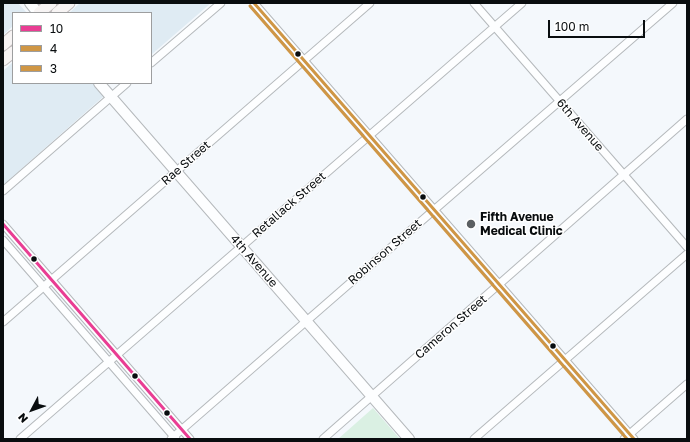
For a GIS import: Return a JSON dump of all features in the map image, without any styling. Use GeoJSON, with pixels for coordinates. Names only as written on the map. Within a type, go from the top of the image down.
{"type":"FeatureCollection","features":[{"type":"Feature","properties":{"kind":"main road"},"geometry":{"type":"LineString","coordinates":[[40,12],[51,3]]}},
{"type":"Feature","properties":{"kind":"main road"},"geometry":{"type":"LineString","coordinates":[[58,12],[69,3]]}},
{"type":"Feature","properties":{"kind":"main road"},"geometry":{"type":"LineString","coordinates":[[3,45],[12,37]]}},
{"type":"Feature","properties":{"kind":"main road"},"geometry":{"type":"LineString","coordinates":[[3,60],[12,53]]}},
{"type":"Feature","properties":{"kind":"street"},"geometry":{"type":"LineString","coordinates":[[30,3],[38,12]]}},
{"type":"Feature","properties":{"kind":"street"},"geometry":{"type":"LineString","coordinates":[[152,62],[220,3]]}},
{"type":"Feature","properties":{"kind":"street"},"geometry":{"type":"LineString","coordinates":[[254,3],[565,360],[629,437],[687,384]]}},
{"type":"Feature","properties":{"kind":"street","name":"Rae Street"},"geometry":{"type":"LineString","coordinates":[[3,322],[370,3]]}},
{"type":"Feature","properties":{"kind":"street","name":"6th Avenue"},"geometry":{"type":"LineString","coordinates":[[474,3],[687,248]]}},
{"type":"Feature","properties":{"kind":"street","name":"Retallack Street"},"geometry":{"type":"LineString","coordinates":[[20,439],[522,3]]}},
{"type":"Feature","properties":{"kind":"street","name":"Robinson Street"},"geometry":{"type":"LineString","coordinates":[[174,438],[182,429],[673,3]]}},
{"type":"Feature","properties":{"kind":"street","name":"4th Avenue"},"geometry":{"type":"LineString","coordinates":[[100,84],[409,439]]}},
{"type":"Feature","properties":{"kind":"street"},"geometry":{"type":"LineString","coordinates":[[3,191],[126,84]]}},
{"type":"Feature","properties":{"kind":"street","name":"Cameron Street"},"geometry":{"type":"LineString","coordinates":[[323,439],[687,119]]}},
{"type":"Feature","properties":{"kind":"street"},"geometry":{"type":"LineString","coordinates":[[3,224],[190,439]]}},
{"type":"Feature","properties":{"kind":"street"},"geometry":{"type":"LineString","coordinates":[[3,240],[174,438]]}},
{"type":"Feature","properties":{"kind":"street"},"geometry":{"type":"LineString","coordinates":[[474,439],[687,254]]}},
{"type":"Feature","properties":{"kind":"shaded area"},"geometry":{"type":"Polygon","coordinates":[[[3,3],[18,3],[26,12],[12,12],[12,27],[3,35],[3,3]]]}},
{"type":"Feature","properties":{"kind":"shaded area"},"geometry":{"type":"Polygon","coordinates":[[[80,3],[211,3],[152,54],[152,12],[70,12],[80,3]]]}},
{"type":"Feature","properties":{"kind":"shaded area"},"geometry":{"type":"Polygon","coordinates":[[[12,63],[12,84],[94,84],[104,96],[3,185],[3,71],[12,63]]]}},
{"type":"Feature","properties":{"kind":"green space"},"geometry":{"type":"Polygon","coordinates":[[[373,408],[400,439],[338,439],[373,408]]]}},
{"type":"Feature","properties":{"kind":"transit line","name":"4"},"geometry":{"type":"LineString","coordinates":[[254,3],[634,439]]}},
{"type":"Feature","properties":{"kind":"transit line","name":"3"},"geometry":{"type":"LineString","coordinates":[[250,6],[627,439]]}},
{"type":"Feature","properties":{"kind":"transit line","name":"10"},"geometry":{"type":"LineString","coordinates":[[3,224],[190,439]]}},
{"type":"Feature","properties":{"kind":"place","name":"Fifth Avenue Medical Clinic"},"geometry":{"type":"Point","coordinates":[471,224]}}]}
